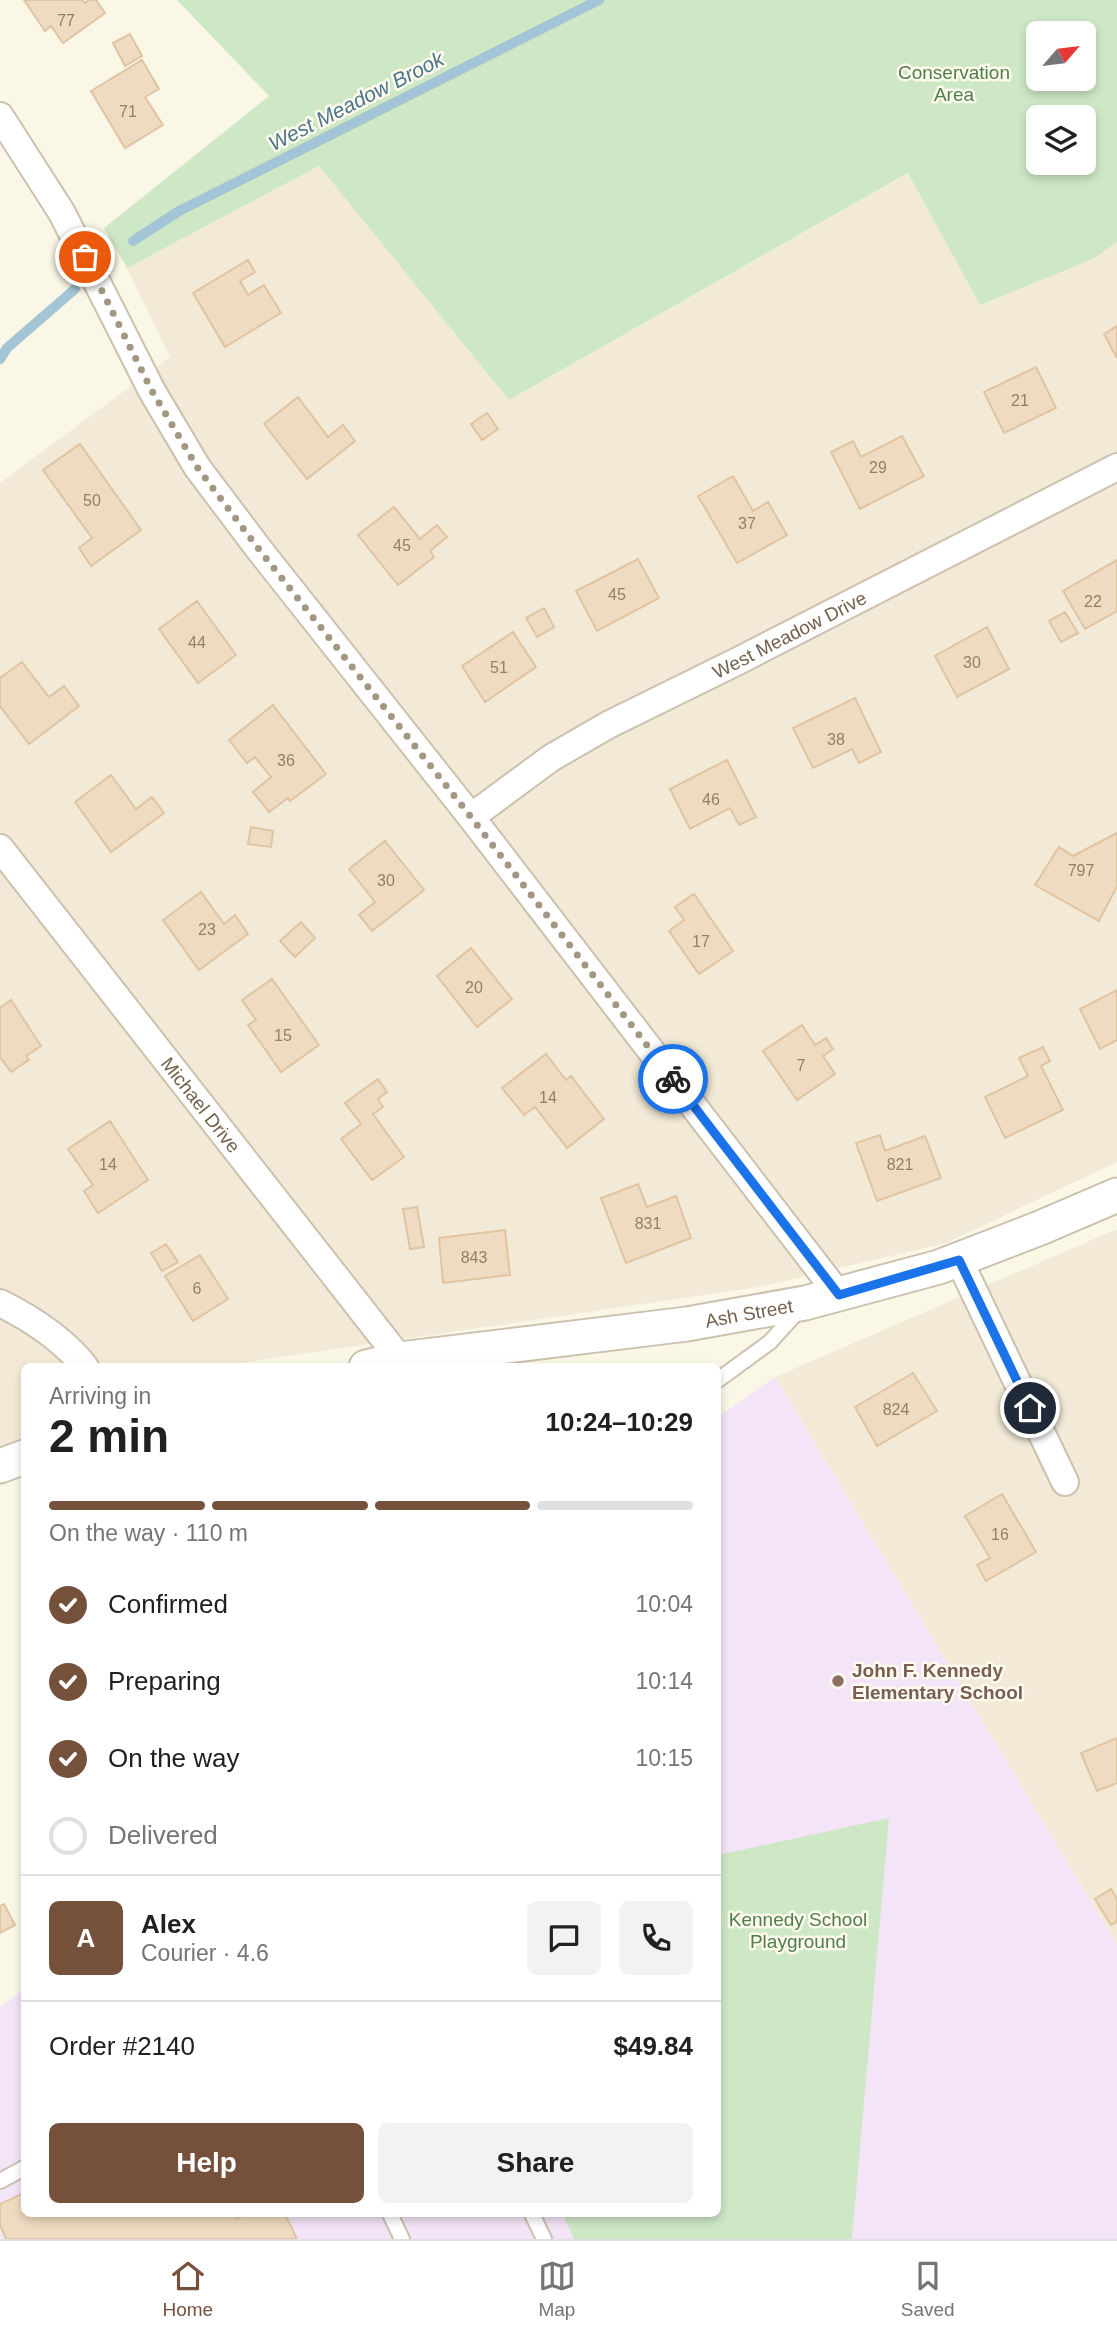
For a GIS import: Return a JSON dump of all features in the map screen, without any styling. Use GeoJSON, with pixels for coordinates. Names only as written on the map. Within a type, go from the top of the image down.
{"type":"FeatureCollection","features":[{"type":"Feature","properties":{"kind":"street"},"geometry":{"type":"LineString","coordinates":[[0,116],[62,213],[152,391],[197,467],[839,1295]]}},
{"type":"Feature","properties":{"kind":"street","name":"West Meadow Drive"},"geometry":{"type":"LineString","coordinates":[[471,817],[551,758],[608,725],[1117,467]]}},
{"type":"Feature","properties":{"kind":"street","name":"Michael Drive"},"geometry":{"type":"LineString","coordinates":[[0,848],[399,1363]]}},
{"type":"Feature","properties":{"kind":"street","name":"Ash Street"},"geometry":{"type":"LineString","coordinates":[[399,1363],[687,1324],[805,1303],[959,1260],[1117,1195]]}},
{"type":"Feature","properties":{"kind":"street"},"geometry":{"type":"LineString","coordinates":[[959,1260],[1065,1482]]}},
{"type":"Feature","properties":{"kind":"street"},"geometry":{"type":"LineString","coordinates":[[0,1303],[29,1318],[55,1337],[81,1363]]}},
{"type":"Feature","properties":{"kind":"street"},"geometry":{"type":"LineString","coordinates":[[0,1466],[21,1458]]}},
{"type":"Feature","properties":{"kind":"lane"},"geometry":{"type":"LineString","coordinates":[[721,1378],[770,1342],[805,1303]]}},
{"type":"Feature","properties":{"kind":"lane"},"geometry":{"type":"LineString","coordinates":[[0,2180],[21,2170]]}},
{"type":"Feature","properties":{"kind":"lane"},"geometry":{"type":"LineString","coordinates":[[391,2217],[402,2239]]}},
{"type":"Feature","properties":{"kind":"lane"},"geometry":{"type":"LineString","coordinates":[[533,2217],[544,2239]]}},
{"type":"Feature","properties":{"kind":"shaded area"},"geometry":{"type":"Polygon","coordinates":[[[319,166],[510,400],[909,173],[980,305],[1093,259],[1117,242],[1117,1162],[946,1243],[759,1287],[240,1363],[21,1363],[21,1438],[0,1448],[0,483],[170,357],[127,268],[319,166]]]}},
{"type":"Feature","properties":{"kind":"shaded area"},"geometry":{"type":"Polygon","coordinates":[[[1117,1229],[1117,1945],[775,1377],[1117,1229]]]}},
{"type":"Feature","properties":{"kind":"shaded area","name":"John F. Kennedy Elementary School"},"geometry":{"type":"Polygon","coordinates":[[[775,1377],[1117,1945],[1117,2239],[0,2239],[0,2007],[21,1991],[21,2217],[721,2217],[721,1415],[775,1377]]]}},
{"type":"Feature","properties":{"kind":"green space","name":"Conservation Area"},"geometry":{"type":"Polygon","coordinates":[[[177,0],[1117,0],[1117,242],[1093,259],[980,305],[908,173],[509,400],[319,166],[127,268],[104,228],[269,96],[177,0]]]}},
{"type":"Feature","properties":{"kind":"green space","name":"Kennedy School Playground"},"geometry":{"type":"Polygon","coordinates":[[[889,1818],[852,2239],[574,2239],[564,2217],[721,2217],[721,1854],[889,1818]]]}},
{"type":"Feature","properties":{"kind":"building"},"geometry":{"type":"Polygon","coordinates":[[[24,0],[82,0],[85,3],[96,0],[105,13],[63,43],[51,26],[45,31],[24,0]]]}},
{"type":"Feature","properties":{"kind":"building"},"geometry":{"type":"Polygon","coordinates":[[[130,34],[142,56],[125,66],[113,43],[130,34]]]}},
{"type":"Feature","properties":{"kind":"building"},"geometry":{"type":"Polygon","coordinates":[[[142,60],[159,89],[145,97],[163,125],[125,148],[91,91],[142,60]]]}},
{"type":"Feature","properties":{"kind":"building"},"geometry":{"type":"Polygon","coordinates":[[[248,260],[255,272],[240,281],[248,295],[264,285],[281,313],[225,347],[193,293],[248,260]]]}},
{"type":"Feature","properties":{"kind":"building"},"geometry":{"type":"Polygon","coordinates":[[[1117,326],[1117,358],[1104,334],[1117,326]]]}},
{"type":"Feature","properties":{"kind":"building"},"geometry":{"type":"Polygon","coordinates":[[[1036,367],[1056,408],[1004,433],[984,392],[1036,367]]]}},
{"type":"Feature","properties":{"kind":"building"},"geometry":{"type":"Polygon","coordinates":[[[298,397],[328,437],[343,425],[355,441],[307,479],[264,424],[298,397]]]}},
{"type":"Feature","properties":{"kind":"building"},"geometry":{"type":"Polygon","coordinates":[[[487,413],[498,429],[482,440],[471,424],[487,413]]]}},
{"type":"Feature","properties":{"kind":"building"},"geometry":{"type":"Polygon","coordinates":[[[902,436],[924,476],[860,509],[831,452],[853,441],[861,457],[902,436]]]}},
{"type":"Feature","properties":{"kind":"building"},"geometry":{"type":"Polygon","coordinates":[[[80,444],[141,530],[91,566],[79,548],[92,538],[43,470],[80,444]]]}},
{"type":"Feature","properties":{"kind":"building"},"geometry":{"type":"Polygon","coordinates":[[[733,476],[753,511],[768,502],[787,535],[737,563],[698,496],[733,476]]]}},
{"type":"Feature","properties":{"kind":"building"},"geometry":{"type":"Polygon","coordinates":[[[394,507],[420,539],[437,525],[447,537],[430,551],[434,557],[398,585],[358,535],[394,507]]]}},
{"type":"Feature","properties":{"kind":"building"},"geometry":{"type":"Polygon","coordinates":[[[638,559],[659,598],[597,631],[576,591],[638,559]]]}},
{"type":"Feature","properties":{"kind":"building"},"geometry":{"type":"Polygon","coordinates":[[[1117,560],[1117,611],[1085,629],[1063,591],[1117,560]]]}},
{"type":"Feature","properties":{"kind":"building"},"geometry":{"type":"Polygon","coordinates":[[[197,601],[236,655],[198,683],[159,629],[197,601]]]}},
{"type":"Feature","properties":{"kind":"building"},"geometry":{"type":"Polygon","coordinates":[[[544,608],[554,627],[537,637],[526,618],[544,608]]]}},
{"type":"Feature","properties":{"kind":"building"},"geometry":{"type":"Polygon","coordinates":[[[1065,612],[1078,633],[1061,642],[1049,621],[1065,612]]]}},
{"type":"Feature","properties":{"kind":"building"},"geometry":{"type":"Polygon","coordinates":[[[987,627],[1009,669],[957,697],[935,656],[987,627]]]}},
{"type":"Feature","properties":{"kind":"building"},"geometry":{"type":"Polygon","coordinates":[[[513,632],[536,667],[485,702],[462,666],[513,632]]]}},
{"type":"Feature","properties":{"kind":"building"},"geometry":{"type":"Polygon","coordinates":[[[22,662],[49,697],[64,686],[79,706],[29,744],[0,706],[0,678],[22,662]]]}},
{"type":"Feature","properties":{"kind":"building"},"geometry":{"type":"Polygon","coordinates":[[[855,698],[881,752],[859,763],[852,749],[813,768],[793,728],[855,698]]]}},
{"type":"Feature","properties":{"kind":"building"},"geometry":{"type":"Polygon","coordinates":[[[273,705],[326,774],[290,801],[288,798],[269,812],[253,792],[271,777],[255,757],[247,763],[229,740],[273,705]]]}},
{"type":"Feature","properties":{"kind":"building"},"geometry":{"type":"Polygon","coordinates":[[[727,760],[756,817],[739,825],[730,808],[690,829],[670,789],[727,760]]]}},
{"type":"Feature","properties":{"kind":"building"},"geometry":{"type":"Polygon","coordinates":[[[111,775],[136,809],[152,797],[164,813],[111,852],[75,802],[111,775]]]}},
{"type":"Feature","properties":{"kind":"building"},"geometry":{"type":"Polygon","coordinates":[[[251,827],[273,831],[271,847],[248,844],[251,827]]]}},
{"type":"Feature","properties":{"kind":"building"},"geometry":{"type":"Polygon","coordinates":[[[1117,833],[1117,886],[1099,921],[1035,885],[1059,847],[1073,856],[1117,833]]]}},
{"type":"Feature","properties":{"kind":"building"},"geometry":{"type":"Polygon","coordinates":[[[385,841],[424,890],[372,931],[359,915],[375,902],[349,869],[385,841]]]}},
{"type":"Feature","properties":{"kind":"building"},"geometry":{"type":"Polygon","coordinates":[[[201,892],[224,924],[235,915],[248,934],[199,970],[163,920],[201,892]]]}},
{"type":"Feature","properties":{"kind":"building"},"geometry":{"type":"Polygon","coordinates":[[[694,894],[733,951],[699,974],[669,931],[684,920],[675,907],[694,894]]]}},
{"type":"Feature","properties":{"kind":"building"},"geometry":{"type":"Polygon","coordinates":[[[301,922],[315,938],[295,957],[280,941],[301,922]]]}},
{"type":"Feature","properties":{"kind":"building"},"geometry":{"type":"Polygon","coordinates":[[[471,948],[512,999],[477,1027],[437,976],[471,948]]]}},
{"type":"Feature","properties":{"kind":"building"},"geometry":{"type":"Polygon","coordinates":[[[272,979],[319,1045],[281,1072],[248,1025],[256,1020],[242,1000],[272,979]]]}},
{"type":"Feature","properties":{"kind":"building"},"geometry":{"type":"Polygon","coordinates":[[[1117,990],[1117,1040],[1100,1049],[1080,1009],[1117,990]]]}},
{"type":"Feature","properties":{"kind":"building"},"geometry":{"type":"Polygon","coordinates":[[[11,1000],[41,1046],[26,1056],[29,1060],[11,1072],[0,1057],[0,1008],[11,1000]]]}},
{"type":"Feature","properties":{"kind":"building"},"geometry":{"type":"Polygon","coordinates":[[[802,1025],[815,1045],[826,1038],[833,1049],[823,1056],[835,1074],[797,1100],[763,1051],[802,1025]]]}},
{"type":"Feature","properties":{"kind":"building"},"geometry":{"type":"Polygon","coordinates":[[[1043,1047],[1050,1061],[1041,1066],[1063,1110],[1005,1138],[985,1097],[1028,1076],[1019,1058],[1043,1047]]]}},
{"type":"Feature","properties":{"kind":"building"},"geometry":{"type":"Polygon","coordinates":[[[546,1054],[566,1080],[571,1076],[604,1119],[567,1148],[535,1107],[524,1115],[502,1088],[546,1054]]]}},
{"type":"Feature","properties":{"kind":"building"},"geometry":{"type":"Polygon","coordinates":[[[378,1079],[387,1092],[378,1099],[383,1107],[373,1114],[404,1157],[372,1180],[341,1139],[361,1124],[345,1103],[378,1079]]]}},
{"type":"Feature","properties":{"kind":"building"},"geometry":{"type":"Polygon","coordinates":[[[110,1121],[148,1180],[98,1213],[84,1191],[93,1185],[68,1149],[110,1121]]]}},
{"type":"Feature","properties":{"kind":"building"},"geometry":{"type":"Polygon","coordinates":[[[880,1135],[885,1151],[925,1136],[941,1178],[877,1201],[856,1143],[880,1135]]]}},
{"type":"Feature","properties":{"kind":"building"},"geometry":{"type":"Polygon","coordinates":[[[638,1184],[647,1207],[676,1196],[691,1238],[626,1263],[601,1198],[638,1184]]]}},
{"type":"Feature","properties":{"kind":"building"},"geometry":{"type":"Polygon","coordinates":[[[417,1207],[424,1247],[410,1249],[403,1209],[417,1207]]]}},
{"type":"Feature","properties":{"kind":"building"},"geometry":{"type":"Polygon","coordinates":[[[505,1230],[510,1275],[443,1283],[439,1238],[505,1230]]]}},
{"type":"Feature","properties":{"kind":"building"},"geometry":{"type":"Polygon","coordinates":[[[166,1244],[178,1262],[162,1271],[151,1253],[166,1244]]]}},
{"type":"Feature","properties":{"kind":"building"},"geometry":{"type":"Polygon","coordinates":[[[200,1255],[228,1299],[193,1321],[165,1276],[200,1255]]]}},
{"type":"Feature","properties":{"kind":"building"},"geometry":{"type":"Polygon","coordinates":[[[913,1373],[937,1411],[877,1446],[855,1407],[913,1373]]]}},
{"type":"Feature","properties":{"kind":"building"},"geometry":{"type":"Polygon","coordinates":[[[1002,1494],[1036,1552],[986,1581],[977,1565],[990,1558],[965,1516],[1002,1494]]]}},
{"type":"Feature","properties":{"kind":"building"},"geometry":{"type":"Polygon","coordinates":[[[1117,1738],[1117,1783],[1097,1791],[1081,1753],[1117,1738]]]}},
{"type":"Feature","properties":{"kind":"building"},"geometry":{"type":"Polygon","coordinates":[[[1111,1889],[1117,1899],[1117,1922],[1111,1925],[1095,1899],[1111,1889]]]}},
{"type":"Feature","properties":{"kind":"building"},"geometry":{"type":"Polygon","coordinates":[[[4,1904],[15,1925],[0,1933],[0,1906],[4,1904]]]}},
{"type":"Feature","properties":{"kind":"building"},"geometry":{"type":"Polygon","coordinates":[[[21,2194],[21,2217],[286,2217],[297,2239],[6,2239],[0,2225],[0,2204],[21,2194]]]}},
{"type":"Feature","properties":{"kind":"waterway","name":"West Meadow Brook"},"geometry":{"type":"LineString","coordinates":[[133,241],[179,211],[599,0]]}},
{"type":"Feature","properties":{"kind":"waterway","name":"West Meadow Brook"},"geometry":{"type":"LineString","coordinates":[[0,359],[7,348],[75,289]]}},
{"type":"Feature","properties":{"kind":"way so far"},"geometry":{"type":"LineString","coordinates":[[85,257],[152,391],[197,467],[673,1079]]}},
{"type":"Feature","properties":{"kind":"place","name":"John F. Kennedy Elementary School"},"geometry":{"type":"Point","coordinates":[838,1681]}},
{"type":"Feature","properties":{"kind":"route"},"geometry":{"type":"LineString","coordinates":[[673,1079],[839,1295],[959,1260],[1030,1408]]}}]}
